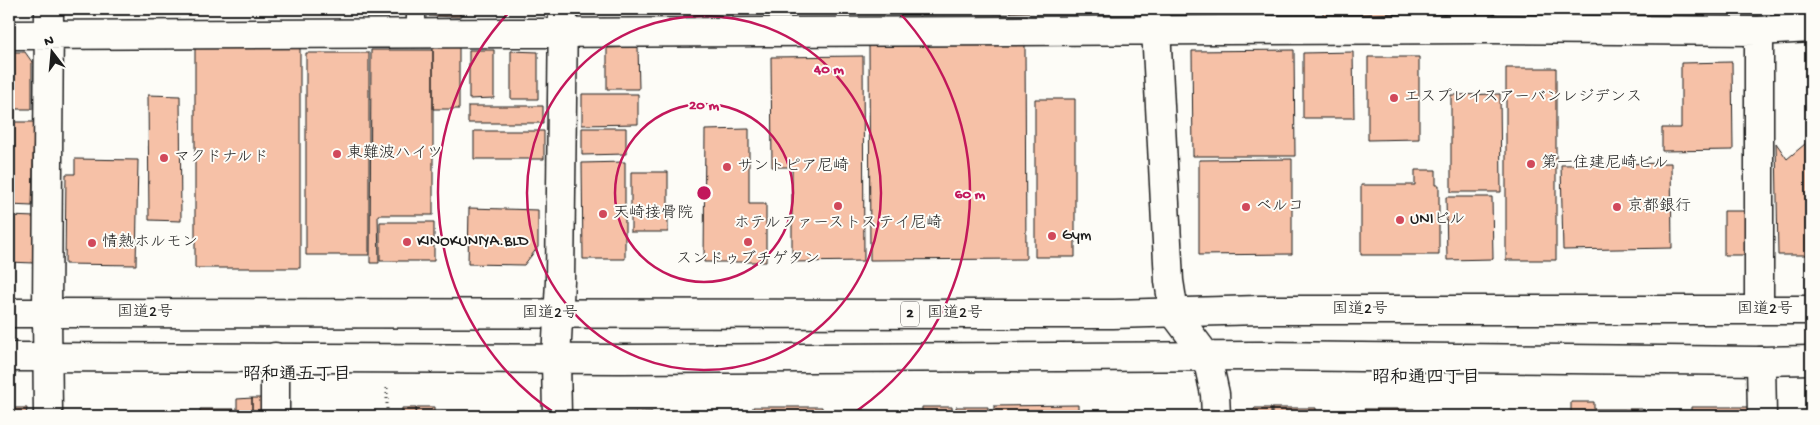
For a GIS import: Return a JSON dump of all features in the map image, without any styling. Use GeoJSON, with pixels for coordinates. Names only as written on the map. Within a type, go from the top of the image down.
{"type":"FeatureCollection","features":[{"type":"Feature","properties":{"kind":"main road"},"geometry":{"type":"LineString","coordinates":[[9,35],[49,22],[1479,19],[1759,31],[1811,28]]}},
{"type":"Feature","properties":{"kind":"main road"},"geometry":{"type":"LineString","coordinates":[[1156,20],[1169,281],[1174,313],[1208,357],[1215,394],[1216,416]]}},
{"type":"Feature","properties":{"kind":"main road"},"geometry":{"type":"LineString","coordinates":[[557,416],[556,359],[560,281],[563,21]]}},
{"type":"Feature","properties":{"kind":"main road"},"geometry":{"type":"LineString","coordinates":[[48,416],[49,22]]}},
{"type":"Feature","properties":{"kind":"main road"},"geometry":{"type":"LineString","coordinates":[[1759,31],[1759,310]]}},
{"type":"Feature","properties":{"kind":"main road","name":"国道2号"},"geometry":{"type":"LineString","coordinates":[[9,313],[1174,313],[1260,310],[1811,310]]}},
{"type":"Feature","properties":{"kind":"main road"},"geometry":{"type":"LineString","coordinates":[[9,357],[556,359],[1260,356],[1811,360]]}},
{"type":"Feature","properties":{"kind":"main road"},"geometry":{"type":"LineString","coordinates":[[275,357],[275,416]]}},
{"type":"Feature","properties":{"kind":"main road"},"geometry":{"type":"LineString","coordinates":[[1761,360],[1762,416]]}},
{"type":"Feature","properties":{"kind":"path"},"geometry":{"type":"LineString","coordinates":[[387,388],[387,416]]}},
{"type":"Feature","properties":{"kind":"building"},"geometry":{"type":"Polygon","coordinates":[[[429,9],[460,9],[460,17],[429,16],[429,9]]]}},
{"type":"Feature","properties":{"kind":"building"},"geometry":{"type":"Polygon","coordinates":[[[584,9],[638,9],[638,13],[589,14],[584,9]]]}},
{"type":"Feature","properties":{"kind":"building"},"geometry":{"type":"Polygon","coordinates":[[[949,9],[991,9],[991,11],[949,12],[949,9]]]}},
{"type":"Feature","properties":{"kind":"building"},"geometry":{"type":"Polygon","coordinates":[[[994,9],[1034,9],[1034,12],[994,13],[994,9]]]}},
{"type":"Feature","properties":{"kind":"building"},"geometry":{"type":"Polygon","coordinates":[[[1323,9],[1400,9],[1404,13],[1323,15],[1323,9]]]}},
{"type":"Feature","properties":{"kind":"building"},"geometry":{"type":"Polygon","coordinates":[[[1409,9],[1454,9],[1448,13],[1412,13],[1409,9]]]}},
{"type":"Feature","properties":{"kind":"building"},"geometry":{"type":"Polygon","coordinates":[[[1025,45],[1026,259],[870,260],[869,46],[1025,45]]]}},
{"type":"Feature","properties":{"kind":"building"},"geometry":{"type":"Polygon","coordinates":[[[195,47],[300,47],[300,268],[195,268],[195,47]]]}},
{"type":"Feature","properties":{"kind":"building"},"geometry":{"type":"Polygon","coordinates":[[[433,47],[459,47],[459,109],[433,109],[433,47]]]}},
{"type":"Feature","properties":{"kind":"building"},"geometry":{"type":"Polygon","coordinates":[[[638,47],[639,89],[607,89],[607,48],[638,47]]]}},
{"type":"Feature","properties":{"kind":"building"},"geometry":{"type":"Polygon","coordinates":[[[371,50],[433,50],[433,215],[378,215],[379,263],[370,263],[371,50]]]}},
{"type":"Feature","properties":{"kind":"building"},"geometry":{"type":"Polygon","coordinates":[[[469,50],[494,50],[494,98],[469,99],[469,50]]]}},
{"type":"Feature","properties":{"kind":"building"},"geometry":{"type":"Polygon","coordinates":[[[1294,50],[1295,156],[1193,156],[1192,51],[1294,50]]]}},
{"type":"Feature","properties":{"kind":"building"},"geometry":{"type":"Polygon","coordinates":[[[511,51],[538,52],[538,99],[511,99],[511,51]]]}},
{"type":"Feature","properties":{"kind":"building"},"geometry":{"type":"Polygon","coordinates":[[[9,52],[25,52],[32,62],[32,109],[9,109],[9,52]]]}},
{"type":"Feature","properties":{"kind":"building"},"geometry":{"type":"Polygon","coordinates":[[[1353,52],[1354,118],[1303,118],[1303,53],[1353,52]]]}},
{"type":"Feature","properties":{"kind":"building","name":"東難波ハイツ"},"geometry":{"type":"Polygon","coordinates":[[[306,53],[369,53],[369,255],[306,255],[306,53]]]}},
{"type":"Feature","properties":{"kind":"building"},"geometry":{"type":"Polygon","coordinates":[[[863,56],[864,261],[792,262],[792,167],[772,167],[771,57],[863,56]]]}},
{"type":"Feature","properties":{"kind":"building","name":"エスプレイスアーバンレジデンス"},"geometry":{"type":"Polygon","coordinates":[[[1368,57],[1419,57],[1419,139],[1368,140],[1368,57]]]}},
{"type":"Feature","properties":{"kind":"building"},"geometry":{"type":"Polygon","coordinates":[[[1732,62],[1733,150],[1662,151],[1662,128],[1681,128],[1681,63],[1732,62]]]}},
{"type":"Feature","properties":{"kind":"building","name":"第一住建尼崎ビル"},"geometry":{"type":"Polygon","coordinates":[[[1506,68],[1556,68],[1556,260],[1506,260],[1506,68]]]}},
{"type":"Feature","properties":{"kind":"building"},"geometry":{"type":"Polygon","coordinates":[[[582,94],[638,94],[638,124],[582,125],[582,94]]]}},
{"type":"Feature","properties":{"kind":"building"},"geometry":{"type":"Polygon","coordinates":[[[1500,94],[1501,192],[1451,192],[1451,95],[1500,94]]]}},
{"type":"Feature","properties":{"kind":"building","name":"マクドナルド"},"geometry":{"type":"Polygon","coordinates":[[[148,95],[180,96],[181,221],[149,220],[148,95]]]}},
{"type":"Feature","properties":{"kind":"building"},"geometry":{"type":"Polygon","coordinates":[[[1035,99],[1075,99],[1075,257],[1035,257],[1035,99]]]}},
{"type":"Feature","properties":{"kind":"building"},"geometry":{"type":"Polygon","coordinates":[[[468,106],[543,106],[543,123],[468,123],[468,106]]]}},
{"type":"Feature","properties":{"kind":"building"},"geometry":{"type":"Polygon","coordinates":[[[9,122],[34,122],[32,206],[9,205],[9,122]]]}},
{"type":"Feature","properties":{"kind":"building"},"geometry":{"type":"Polygon","coordinates":[[[582,128],[626,128],[626,154],[582,155],[582,128]]]}},
{"type":"Feature","properties":{"kind":"building","name":"サントピア尼崎"},"geometry":{"type":"Polygon","coordinates":[[[749,129],[749,204],[766,204],[766,262],[704,262],[705,130],[749,129]]]}},
{"type":"Feature","properties":{"kind":"building"},"geometry":{"type":"Polygon","coordinates":[[[474,131],[544,131],[544,159],[474,159],[474,131]]]}},
{"type":"Feature","properties":{"kind":"building"},"geometry":{"type":"Polygon","coordinates":[[[1811,139],[1811,255],[1778,255],[1776,143],[1787,159],[1811,139]]]}},
{"type":"Feature","properties":{"kind":"building"},"geometry":{"type":"Polygon","coordinates":[[[75,159],[138,160],[136,265],[65,264],[66,174],[75,174],[75,159]]]}},
{"type":"Feature","properties":{"kind":"building","name":"ベルコ"},"geometry":{"type":"Polygon","coordinates":[[[1292,159],[1292,254],[1199,255],[1199,160],[1292,159]]]}},
{"type":"Feature","properties":{"kind":"building"},"geometry":{"type":"Polygon","coordinates":[[[625,162],[625,259],[583,259],[582,163],[625,162]]]}},
{"type":"Feature","properties":{"kind":"building","name":"京都銀行"},"geometry":{"type":"Polygon","coordinates":[[[1671,163],[1672,248],[1563,250],[1561,165],[1671,163]]]}},
{"type":"Feature","properties":{"kind":"building","name":"UNIビル"},"geometry":{"type":"Polygon","coordinates":[[[1415,170],[1436,170],[1436,185],[1439,185],[1439,255],[1361,255],[1361,185],[1415,185],[1415,170]]]}},
{"type":"Feature","properties":{"kind":"building"},"geometry":{"type":"Polygon","coordinates":[[[631,172],[668,172],[668,232],[631,232],[631,172]]]}},
{"type":"Feature","properties":{"kind":"building"},"geometry":{"type":"Polygon","coordinates":[[[1446,197],[1492,197],[1493,259],[1447,260],[1446,197]]]}},
{"type":"Feature","properties":{"kind":"building"},"geometry":{"type":"Polygon","coordinates":[[[469,208],[538,210],[538,247],[524,265],[468,264],[469,208]]]}},
{"type":"Feature","properties":{"kind":"building"},"geometry":{"type":"Polygon","coordinates":[[[1724,211],[1745,211],[1745,255],[1724,255],[1724,211]]]}},
{"type":"Feature","properties":{"kind":"building"},"geometry":{"type":"Polygon","coordinates":[[[9,216],[35,217],[34,263],[9,262],[9,216]]]}},
{"type":"Feature","properties":{"kind":"building","name":"KINOKUNIYA.BLD"},"geometry":{"type":"Polygon","coordinates":[[[380,222],[434,222],[434,261],[380,261],[380,222]]]}},
{"type":"Feature","properties":{"kind":"building"},"geometry":{"type":"Polygon","coordinates":[[[252,398],[268,398],[268,416],[252,416],[252,398]]]}},
{"type":"Feature","properties":{"kind":"building"},"geometry":{"type":"Polygon","coordinates":[[[252,398],[252,416],[237,416],[237,399],[252,398]]]}},
{"type":"Feature","properties":{"kind":"building"},"geometry":{"type":"Polygon","coordinates":[[[1571,402],[1594,402],[1594,409],[1642,409],[1641,416],[1571,416],[1571,402]]]}},
{"type":"Feature","properties":{"kind":"building"},"geometry":{"type":"Polygon","coordinates":[[[1078,405],[1078,416],[994,416],[994,406],[1078,405]]]}},
{"type":"Feature","properties":{"kind":"building"},"geometry":{"type":"Polygon","coordinates":[[[417,407],[434,407],[434,416],[416,416],[417,407]]]}},
{"type":"Feature","properties":{"kind":"building"},"geometry":{"type":"Polygon","coordinates":[[[753,407],[822,407],[822,416],[753,416],[753,407]]]}},
{"type":"Feature","properties":{"kind":"building"},"geometry":{"type":"Polygon","coordinates":[[[922,407],[952,407],[952,416],[922,416],[922,407]]]}},
{"type":"Feature","properties":{"kind":"building"},"geometry":{"type":"Polygon","coordinates":[[[956,407],[988,407],[988,416],[956,416],[956,407]]]}},
{"type":"Feature","properties":{"kind":"building"},"geometry":{"type":"Polygon","coordinates":[[[1691,407],[1748,407],[1748,416],[1691,416],[1691,407]]]}},
{"type":"Feature","properties":{"kind":"building"},"geometry":{"type":"Polygon","coordinates":[[[9,408],[27,408],[26,416],[9,416],[9,408]]]}},
{"type":"Feature","properties":{"kind":"building"},"geometry":{"type":"Polygon","coordinates":[[[402,408],[416,408],[416,416],[402,416],[402,408]]]}},
{"type":"Feature","properties":{"kind":"building"},"geometry":{"type":"Polygon","coordinates":[[[1255,408],[1271,408],[1271,416],[1249,416],[1255,408]]]}},
{"type":"Feature","properties":{"kind":"building"},"geometry":{"type":"Polygon","coordinates":[[[1272,408],[1316,408],[1316,416],[1272,416],[1272,408]]]}},
{"type":"Feature","properties":{"kind":"building"},"geometry":{"type":"Polygon","coordinates":[[[200,409],[234,409],[234,416],[200,416],[200,409]]]}},
{"type":"Feature","properties":{"kind":"building"},"geometry":{"type":"Polygon","coordinates":[[[1364,409],[1414,409],[1414,416],[1364,416],[1364,409]]]}},
{"type":"Feature","properties":{"kind":"building"},"geometry":{"type":"Polygon","coordinates":[[[828,410],[864,410],[864,416],[828,416],[828,410]]]}},
{"type":"Feature","properties":{"kind":"building"},"geometry":{"type":"Polygon","coordinates":[[[467,411],[467,416],[441,416],[441,412],[467,411]]]}},
{"type":"Feature","properties":{"kind":"building"},"geometry":{"type":"Polygon","coordinates":[[[475,411],[547,411],[547,416],[475,416],[475,411]]]}},
{"type":"Feature","properties":{"kind":"building"},"geometry":{"type":"Polygon","coordinates":[[[181,412],[197,412],[197,416],[181,416],[181,412]]]}},
{"type":"Feature","properties":{"kind":"building"},"geometry":{"type":"Polygon","coordinates":[[[652,412],[652,416],[586,416],[586,413],[652,412]]]}},
{"type":"Feature","properties":{"kind":"building"},"geometry":{"type":"Polygon","coordinates":[[[1171,414],[1171,416],[1118,416],[1118,415],[1171,414]]]}},
{"type":"Feature","properties":{"kind":"place","name":"エスプレイスアーバンレジデンス"},"geometry":{"type":"Point","coordinates":[1394,98]}},
{"type":"Feature","properties":{"kind":"place","name":"東難波ハイツ"},"geometry":{"type":"Point","coordinates":[337,154]}},
{"type":"Feature","properties":{"kind":"place","name":"マクドナルド"},"geometry":{"type":"Point","coordinates":[164,158]}},
{"type":"Feature","properties":{"kind":"place","name":"第一住建尼崎ビル"},"geometry":{"type":"Point","coordinates":[1531,164]}},
{"type":"Feature","properties":{"kind":"place","name":"サントピア尼崎"},"geometry":{"type":"Point","coordinates":[727,167]}},
{"type":"Feature","properties":{"kind":"place","name":"ホテルファーストステイ尼崎"},"geometry":{"type":"Point","coordinates":[838,206]}},
{"type":"Feature","properties":{"kind":"place","name":"ベルコ"},"geometry":{"type":"Point","coordinates":[1246,207]}},
{"type":"Feature","properties":{"kind":"place","name":"京都銀行"},"geometry":{"type":"Point","coordinates":[1617,207]}},
{"type":"Feature","properties":{"kind":"place","name":"天崎接骨院"},"geometry":{"type":"Point","coordinates":[603,214]}},
{"type":"Feature","properties":{"kind":"place","name":"UNIビル"},"geometry":{"type":"Point","coordinates":[1400,220]}},
{"type":"Feature","properties":{"kind":"place","name":"Gym"},"geometry":{"type":"Point","coordinates":[1052,236]}},
{"type":"Feature","properties":{"kind":"place","name":"KINOKUNIYA.BLD"},"geometry":{"type":"Point","coordinates":[407,242]}},
{"type":"Feature","properties":{"kind":"place","name":"スンドゥブチゲタン"},"geometry":{"type":"Point","coordinates":[748,242]}},
{"type":"Feature","properties":{"kind":"place","name":"情熱ホルモン"},"geometry":{"type":"Point","coordinates":[92,243]}},
{"type":"Feature","properties":{"kind":"district","name":"昭和通五丁目"},"geometry":{"type":"Point","coordinates":[297,375]}},
{"type":"Feature","properties":{"kind":"district","name":"昭和通四丁目"},"geometry":{"type":"Point","coordinates":[1426,378]}}]}
